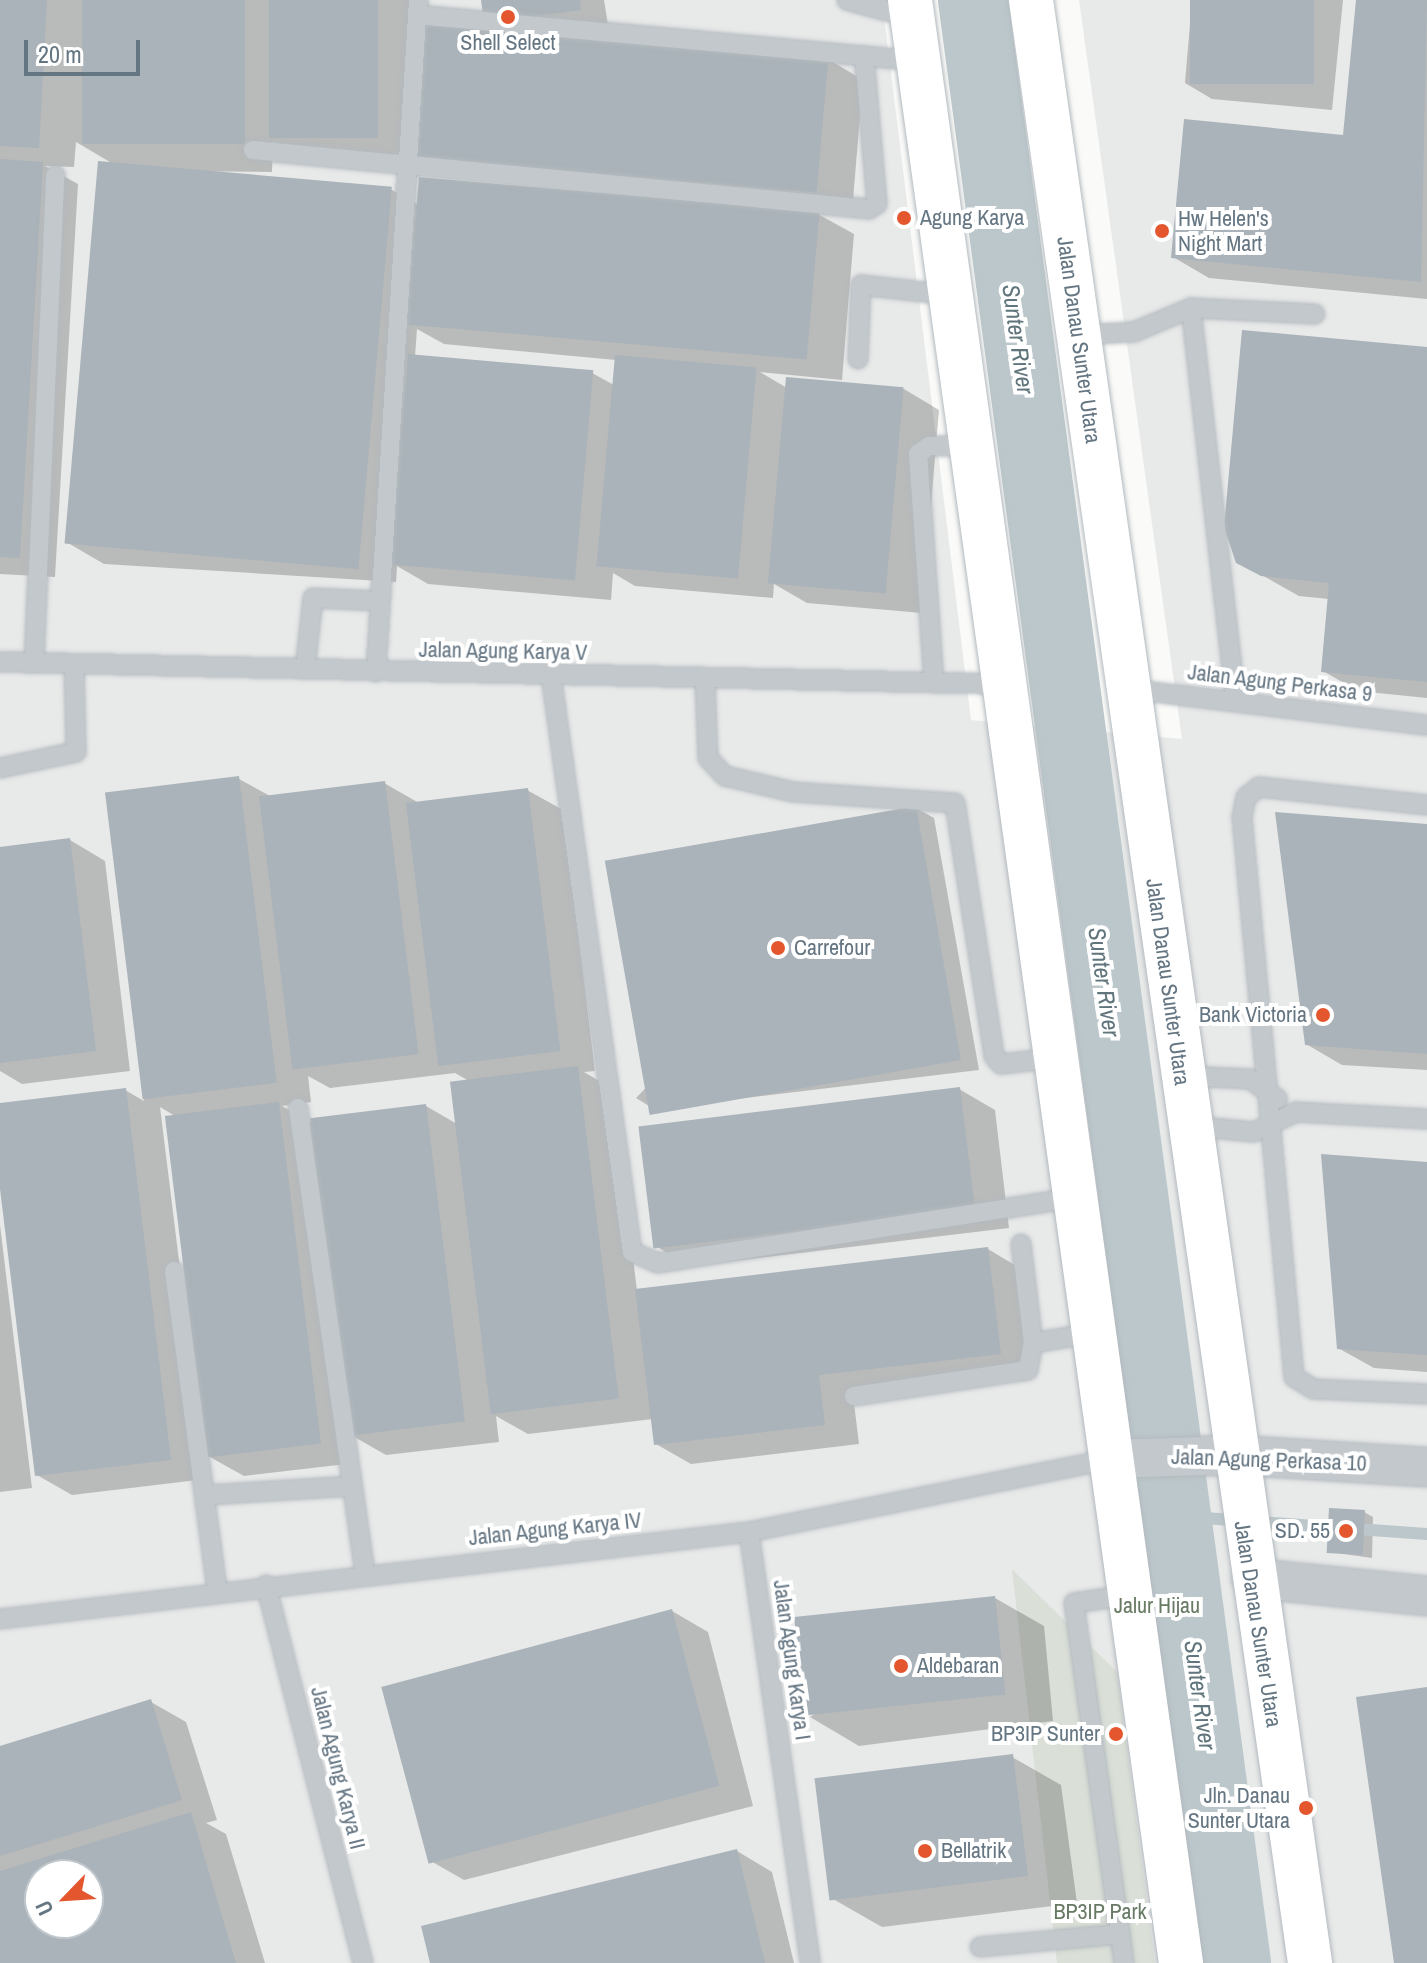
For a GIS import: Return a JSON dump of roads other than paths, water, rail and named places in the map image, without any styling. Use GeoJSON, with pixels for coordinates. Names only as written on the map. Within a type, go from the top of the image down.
{"type":"FeatureCollection","features":[{"type":"Feature","properties":{"kind":"main road","name":"Jalan Danau Sunter Utara"},"geometry":{"type":"LineString","coordinates":[[1031,0],[1188,1125],[1222,1455],[1240,1500],[1310,1963]]}},
{"type":"Feature","properties":{"kind":"main road"},"geometry":{"type":"LineString","coordinates":[[911,9],[1094,1333],[1122,1458],[1130,1595],[1181,1963]]}},
{"type":"Feature","properties":{"kind":"street","name":"Jalan Agung Perkasa 10"},"geometry":{"type":"LineString","coordinates":[[1122,1458],[1222,1455],[1427,1467]]}},
{"type":"Feature","properties":{"kind":"street"},"geometry":{"type":"LineString","coordinates":[[1249,1568],[1427,1596]]}},
{"type":"Feature","properties":{"kind":"lane"},"geometry":{"type":"LineString","coordinates":[[847,0],[911,9]]}},
{"type":"Feature","properties":{"kind":"lane"},"geometry":{"type":"LineString","coordinates":[[376,672],[404,165],[418,7],[918,61]]}},
{"type":"Feature","properties":{"kind":"lane"},"geometry":{"type":"LineString","coordinates":[[253,150],[874,208],[864,56]]}},
{"type":"Feature","properties":{"kind":"lane"},"geometry":{"type":"LineString","coordinates":[[34,663],[55,175]]}},
{"type":"Feature","properties":{"kind":"lane"},"geometry":{"type":"LineString","coordinates":[[858,359],[861,285],[950,295]]}},
{"type":"Feature","properties":{"kind":"lane"},"geometry":{"type":"LineString","coordinates":[[1078,335],[1134,332],[1191,308],[1315,314]]}},
{"type":"Feature","properties":{"kind":"lane"},"geometry":{"type":"LineString","coordinates":[[1191,308],[1236,701]]}},
{"type":"Feature","properties":{"kind":"lane"},"geometry":{"type":"LineString","coordinates":[[934,683],[918,454],[929,446],[971,446]]}},
{"type":"Feature","properties":{"kind":"lane"},"geometry":{"type":"LineString","coordinates":[[305,669],[313,598],[380,601]]}},
{"type":"Feature","properties":{"kind":"lane","name":"Jalan Agung Karya V"},"geometry":{"type":"LineString","coordinates":[[0,662],[705,681],[1004,684]]}},
{"type":"Feature","properties":{"kind":"lane"},"geometry":{"type":"LineString","coordinates":[[0,768],[76,752],[74,664]]}},
{"type":"Feature","properties":{"kind":"lane"},"geometry":{"type":"LineString","coordinates":[[551,675],[632,1252],[658,1263],[1075,1198]]}},
{"type":"Feature","properties":{"kind":"lane"},"geometry":{"type":"LineString","coordinates":[[705,681],[708,758],[725,776],[793,792],[955,803],[994,1056],[1001,1064],[1056,1058]]}},
{"type":"Feature","properties":{"kind":"lane","name":"Jalan Agung Perkasa 9"},"geometry":{"type":"LineString","coordinates":[[1127,688],[1427,725]]}},
{"type":"Feature","properties":{"kind":"lane"},"geometry":{"type":"LineString","coordinates":[[1427,805],[1259,787],[1246,797],[1294,1377],[1313,1389],[1427,1394]]}},
{"type":"Feature","properties":{"kind":"lane"},"geometry":{"type":"LineString","coordinates":[[1181,1076],[1250,1079],[1296,1112]]}},
{"type":"Feature","properties":{"kind":"lane"},"geometry":{"type":"LineString","coordinates":[[298,1108],[365,1574]]}},
{"type":"Feature","properties":{"kind":"lane"},"geometry":{"type":"LineString","coordinates":[[1188,1125],[1254,1132],[1296,1112],[1427,1119]]}},
{"type":"Feature","properties":{"kind":"lane"},"geometry":{"type":"LineString","coordinates":[[854,1396],[1028,1370],[1033,1343],[1021,1244]]}},
{"type":"Feature","properties":{"kind":"lane"},"geometry":{"type":"LineString","coordinates":[[174,1271],[209,1495],[217,1591]]}},
{"type":"Feature","properties":{"kind":"lane"},"geometry":{"type":"LineString","coordinates":[[1033,1343],[1094,1333]]}},
{"type":"Feature","properties":{"kind":"lane","name":"Jalan Agung Karya IV"},"geometry":{"type":"LineString","coordinates":[[0,1619],[266,1585],[749,1532],[1122,1458]]}},
{"type":"Feature","properties":{"kind":"lane"},"geometry":{"type":"LineString","coordinates":[[209,1495],[352,1486]]}},
{"type":"Feature","properties":{"kind":"lane","name":"Jalan Agung Karya I"},"geometry":{"type":"LineString","coordinates":[[749,1532],[810,1963]]}},
{"type":"Feature","properties":{"kind":"lane","name":"Jalan Agung Karya II"},"geometry":{"type":"LineString","coordinates":[[266,1585],[363,1963]]}},
{"type":"Feature","properties":{"kind":"lane"},"geometry":{"type":"LineString","coordinates":[[1124,1963],[1074,1603],[1130,1595]]}},
{"type":"Feature","properties":{"kind":"lane"},"geometry":{"type":"LineString","coordinates":[[980,1947],[1120,1934]]}},
{"type":"Feature","properties":{"kind":"waterway","name":"Sunter River"},"geometry":{"type":"LineString","coordinates":[[973,0],[1236,1963]]}},
{"type":"Feature","properties":{"kind":"waterway"},"geometry":{"type":"LineString","coordinates":[[1176,1516],[1427,1534]]}},
{"type":"Feature","properties":{"kind":"place","name":"Shell Select"},"geometry":{"type":"Point","coordinates":[508,17]}},
{"type":"Feature","properties":{"kind":"place","name":"Agung Karya"},"geometry":{"type":"Point","coordinates":[904,218]}},
{"type":"Feature","properties":{"kind":"place","name":"Hw Helen's Night Mart"},"geometry":{"type":"Point","coordinates":[1162,231]}},
{"type":"Feature","properties":{"kind":"place","name":"Carrefour"},"geometry":{"type":"Point","coordinates":[778,948]}},
{"type":"Feature","properties":{"kind":"place","name":"Bank Victoria"},"geometry":{"type":"Point","coordinates":[1323,1015]}},
{"type":"Feature","properties":{"kind":"place","name":"SD. 55"},"geometry":{"type":"Point","coordinates":[1346,1531]}},
{"type":"Feature","properties":{"kind":"place","name":"Aldebaran"},"geometry":{"type":"Point","coordinates":[901,1666]}},
{"type":"Feature","properties":{"kind":"place","name":"BP3IP Sunter"},"geometry":{"type":"Point","coordinates":[1116,1734]}},
{"type":"Feature","properties":{"kind":"place","name":"Jln. Danau Sunter Utara"},"geometry":{"type":"Point","coordinates":[1306,1808]}},
{"type":"Feature","properties":{"kind":"place","name":"Bellatrik"},"geometry":{"type":"Point","coordinates":[925,1851]}},
{"type":"Feature","properties":{"kind":"park label","name":"Jalur Hijau"},"geometry":{"type":"Point","coordinates":[1157,1606]}},
{"type":"Feature","properties":{"kind":"park label","name":"BP3IP Park"},"geometry":{"type":"Point","coordinates":[1100,1912]}}]}
